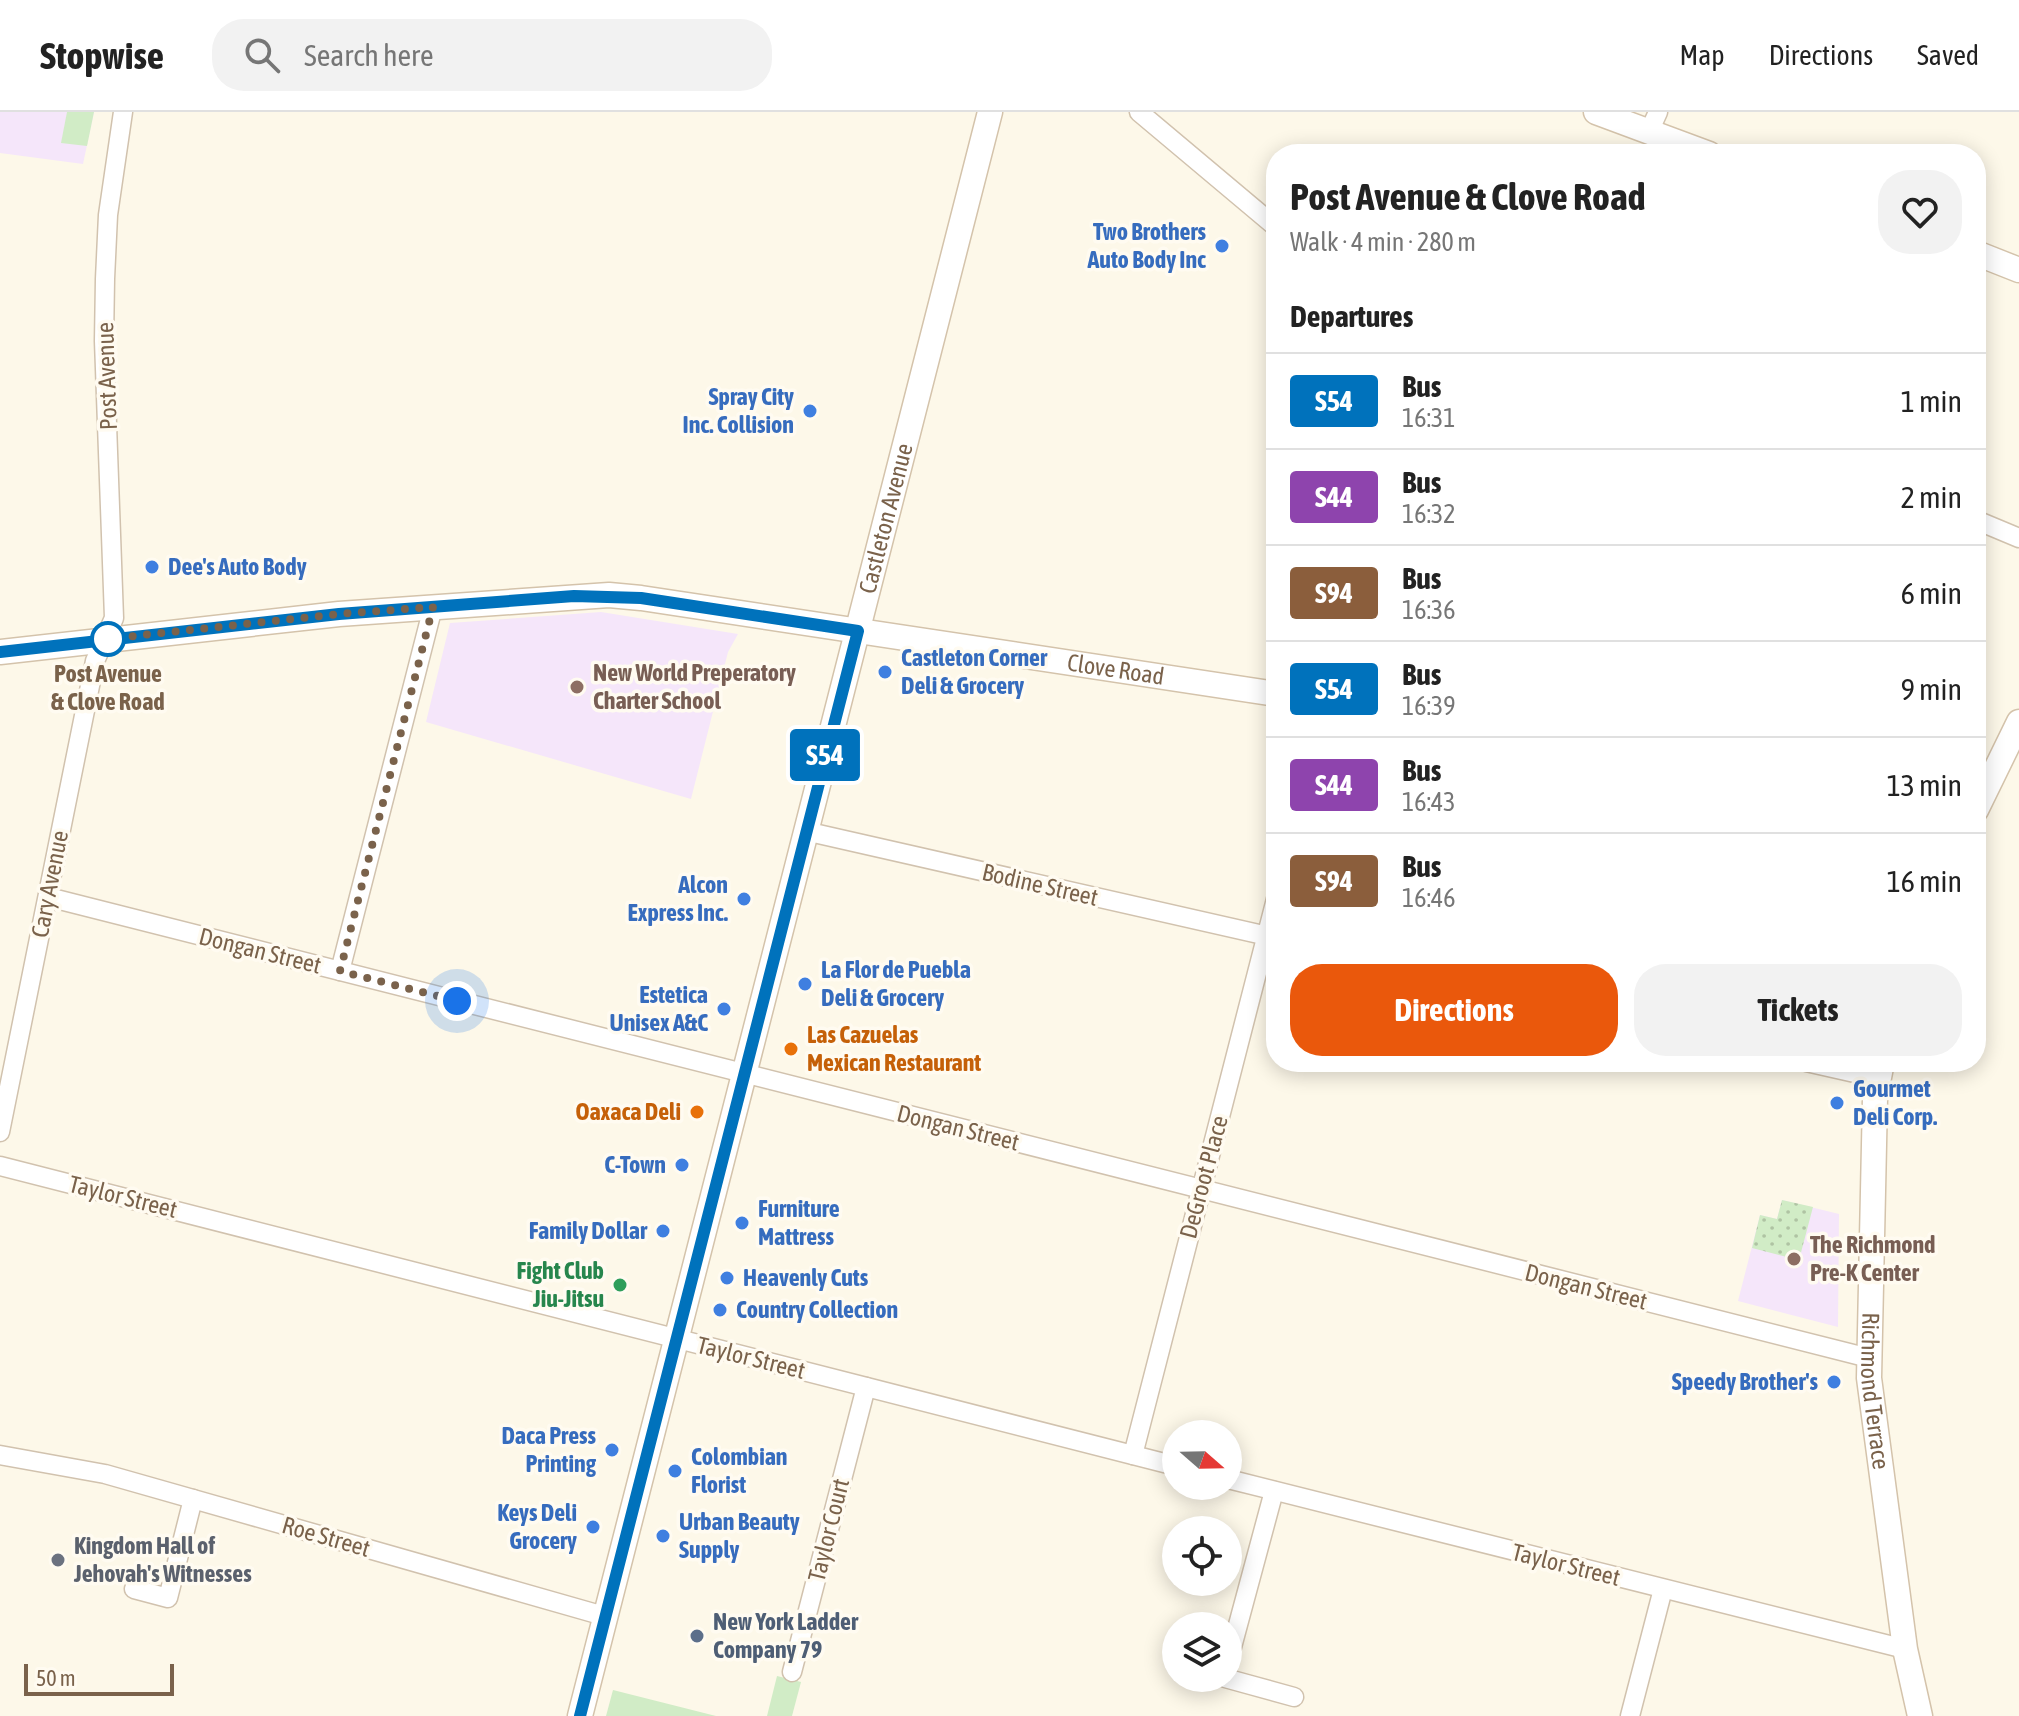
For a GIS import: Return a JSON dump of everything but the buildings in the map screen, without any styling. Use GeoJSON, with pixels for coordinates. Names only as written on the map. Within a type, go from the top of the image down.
{"type":"FeatureCollection","features":[{"type":"Feature","properties":{"kind":"street","name":"Post Avenue"},"geometry":{"type":"LineString","coordinates":[[106,639],[114,618],[104,341],[105,279],[113,176],[123,112]]}},
{"type":"Feature","properties":{"kind":"street","name":"Castleton Avenue"},"geometry":{"type":"LineString","coordinates":[[580,1716],[990,112]]}},
{"type":"Feature","properties":{"kind":"street"},"geometry":{"type":"LineString","coordinates":[[1139,112],[1266,219]]}},
{"type":"Feature","properties":{"kind":"street"},"geometry":{"type":"LineString","coordinates":[[1596,112],[1654,122],[1692,144]]}},
{"type":"Feature","properties":{"kind":"street"},"geometry":{"type":"LineString","coordinates":[[1986,257],[2019,270]]}},
{"type":"Feature","properties":{"kind":"street"},"geometry":{"type":"LineString","coordinates":[[1986,524],[2019,538]]}},
{"type":"Feature","properties":{"kind":"street","name":"Clove Road"},"geometry":{"type":"LineString","coordinates":[[0,652],[339,614],[609,595],[1266,692]]}},
{"type":"Feature","properties":{"kind":"street"},"geometry":{"type":"LineString","coordinates":[[340,971],[433,607]]}},
{"type":"Feature","properties":{"kind":"street","name":"Cary Avenue"},"geometry":{"type":"LineString","coordinates":[[0,1132],[95,661],[106,639]]}},
{"type":"Feature","properties":{"kind":"street"},"geometry":{"type":"LineString","coordinates":[[1986,786],[2019,722]]}},
{"type":"Feature","properties":{"kind":"street","name":"Bodine Street"},"geometry":{"type":"LineString","coordinates":[[805,831],[1266,936]]}},
{"type":"Feature","properties":{"kind":"street","name":"Dongan Street"},"geometry":{"type":"LineString","coordinates":[[48,897],[1869,1358]]}},
{"type":"Feature","properties":{"kind":"street","name":"DeGroot Place"},"geometry":{"type":"LineString","coordinates":[[1133,1455],[1201,1190],[1266,955]]}},
{"type":"Feature","properties":{"kind":"street","name":"Richmond Terrace"},"geometry":{"type":"LineString","coordinates":[[1879,1072],[1869,1358],[1871,1396],[1905,1649],[1920,1716]]}},
{"type":"Feature","properties":{"kind":"street","name":"Taylor Street"},"geometry":{"type":"LineString","coordinates":[[0,1166],[1162,1462]]}},
{"type":"Feature","properties":{"kind":"street","name":"Taylor Court"},"geometry":{"type":"LineString","coordinates":[[792,1672],[866,1387]]}},
{"type":"Feature","properties":{"kind":"street","name":"Roe Street"},"geometry":{"type":"LineString","coordinates":[[0,1455],[105,1474],[604,1616]]}},
{"type":"Feature","properties":{"kind":"street","name":"Taylor Street"},"geometry":{"type":"LineString","coordinates":[[1242,1483],[1905,1649]]}},
{"type":"Feature","properties":{"kind":"street"},"geometry":{"type":"LineString","coordinates":[[1241,1612],[1274,1491]]}},
{"type":"Feature","properties":{"kind":"street"},"geometry":{"type":"LineString","coordinates":[[134,1589],[168,1598],[193,1499]]}},
{"type":"Feature","properties":{"kind":"street"},"geometry":{"type":"LineString","coordinates":[[1630,1716],[1663,1589]]}},
{"type":"Feature","properties":{"kind":"street"},"geometry":{"type":"LineString","coordinates":[[1242,1683],[1294,1697]]}},
{"type":"Feature","properties":{"kind":"shaded area"},"geometry":{"type":"Polygon","coordinates":[[[0,112],[94,112],[83,164],[0,153],[0,112]]]}},
{"type":"Feature","properties":{"kind":"shaded area","name":"New World Preperatory Charter School"},"geometry":{"type":"Polygon","coordinates":[[[601,612],[738,634],[728,652],[691,799],[426,722],[450,623],[601,612]]]}},
{"type":"Feature","properties":{"kind":"shaded area","name":"The Richmond Pre-K Center"},"geometry":{"type":"Polygon","coordinates":[[[1782,1200],[1839,1214],[1838,1327],[1738,1301],[1760,1215],[1777,1219],[1782,1200]]]}},
{"type":"Feature","properties":{"kind":"green space"},"geometry":{"type":"Polygon","coordinates":[[[67,112],[94,112],[87,146],[61,143],[67,112]]]}},
{"type":"Feature","properties":{"kind":"green space"},"geometry":{"type":"Polygon","coordinates":[[[1782,1200],[1813,1207],[1799,1260],[1752,1248],[1760,1215],[1777,1219],[1782,1200]]]}},
{"type":"Feature","properties":{"kind":"green space"},"geometry":{"type":"Polygon","coordinates":[[[777,1676],[801,1682],[792,1716],[767,1716],[777,1676]]]}},
{"type":"Feature","properties":{"kind":"green space"},"geometry":{"type":"Polygon","coordinates":[[[613,1690],[716,1716],[606,1716],[613,1690]]]}},
{"type":"Feature","properties":{"kind":"bus line","name":"S54"},"geometry":{"type":"LineString","coordinates":[[0,652],[339,614],[609,595],[858,631],[580,1716]]}},
{"type":"Feature","properties":{"kind":"place","name":"Two Brothers Auto Body Inc"},"geometry":{"type":"Point","coordinates":[1222,246]}},
{"type":"Feature","properties":{"kind":"place","name":"Spray City Inc. Collision"},"geometry":{"type":"Point","coordinates":[810,411]}},
{"type":"Feature","properties":{"kind":"place","name":"Dee's Auto Body"},"geometry":{"type":"Point","coordinates":[152,567]}},
{"type":"Feature","properties":{"kind":"place","name":"Post Avenue & Clove Road"},"geometry":{"type":"Point","coordinates":[108,639]}},
{"type":"Feature","properties":{"kind":"place","name":"Castleton Corner Deli & Grocery"},"geometry":{"type":"Point","coordinates":[885,672]}},
{"type":"Feature","properties":{"kind":"place","name":"New World Preperatory Charter School"},"geometry":{"type":"Point","coordinates":[577,687]}},
{"type":"Feature","properties":{"kind":"place","name":"Alcon Express Inc."},"geometry":{"type":"Point","coordinates":[744,899]}},
{"type":"Feature","properties":{"kind":"place","name":"La Flor de Puebla Deli & Grocery"},"geometry":{"type":"Point","coordinates":[805,984]}},
{"type":"Feature","properties":{"kind":"place","name":"Estetica Unisex A&C"},"geometry":{"type":"Point","coordinates":[724,1009]}},
{"type":"Feature","properties":{"kind":"place","name":"Las Cazuelas Mexican Restaurant"},"geometry":{"type":"Point","coordinates":[791,1049]}},
{"type":"Feature","properties":{"kind":"place","name":"Gourmet Deli Corp."},"geometry":{"type":"Point","coordinates":[1837,1103]}},
{"type":"Feature","properties":{"kind":"place","name":"Oaxaca Deli"},"geometry":{"type":"Point","coordinates":[697,1112]}},
{"type":"Feature","properties":{"kind":"place","name":"C-Town"},"geometry":{"type":"Point","coordinates":[682,1165]}},
{"type":"Feature","properties":{"kind":"place","name":"Furniture Mattress"},"geometry":{"type":"Point","coordinates":[742,1223]}},
{"type":"Feature","properties":{"kind":"place","name":"Family Dollar"},"geometry":{"type":"Point","coordinates":[663,1231]}},
{"type":"Feature","properties":{"kind":"place","name":"The Richmond Pre-K Center"},"geometry":{"type":"Point","coordinates":[1794,1259]}},
{"type":"Feature","properties":{"kind":"place","name":"Heavenly Cuts"},"geometry":{"type":"Point","coordinates":[727,1278]}},
{"type":"Feature","properties":{"kind":"place","name":"Fight Club Jiu-Jitsu"},"geometry":{"type":"Point","coordinates":[620,1285]}},
{"type":"Feature","properties":{"kind":"place","name":"Country Collection"},"geometry":{"type":"Point","coordinates":[720,1310]}},
{"type":"Feature","properties":{"kind":"place","name":"Speedy Brother's"},"geometry":{"type":"Point","coordinates":[1834,1382]}},
{"type":"Feature","properties":{"kind":"place","name":"Daca Press Printing"},"geometry":{"type":"Point","coordinates":[612,1450]}},
{"type":"Feature","properties":{"kind":"place","name":"Colombian Florist"},"geometry":{"type":"Point","coordinates":[675,1471]}},
{"type":"Feature","properties":{"kind":"place","name":"Keys Deli Grocery"},"geometry":{"type":"Point","coordinates":[593,1527]}},
{"type":"Feature","properties":{"kind":"place","name":"Urban Beauty Supply"},"geometry":{"type":"Point","coordinates":[663,1536]}},
{"type":"Feature","properties":{"kind":"place","name":"Kingdom Hall of Jehovah's Witnesses"},"geometry":{"type":"Point","coordinates":[58,1560]}},
{"type":"Feature","properties":{"kind":"place","name":"New York Ladder Company 79"},"geometry":{"type":"Point","coordinates":[697,1636]}},
{"type":"Feature","properties":{"kind":"route"},"geometry":{"type":"LineString","coordinates":[[108,639],[433,607],[340,971],[457,1001]]}}]}
